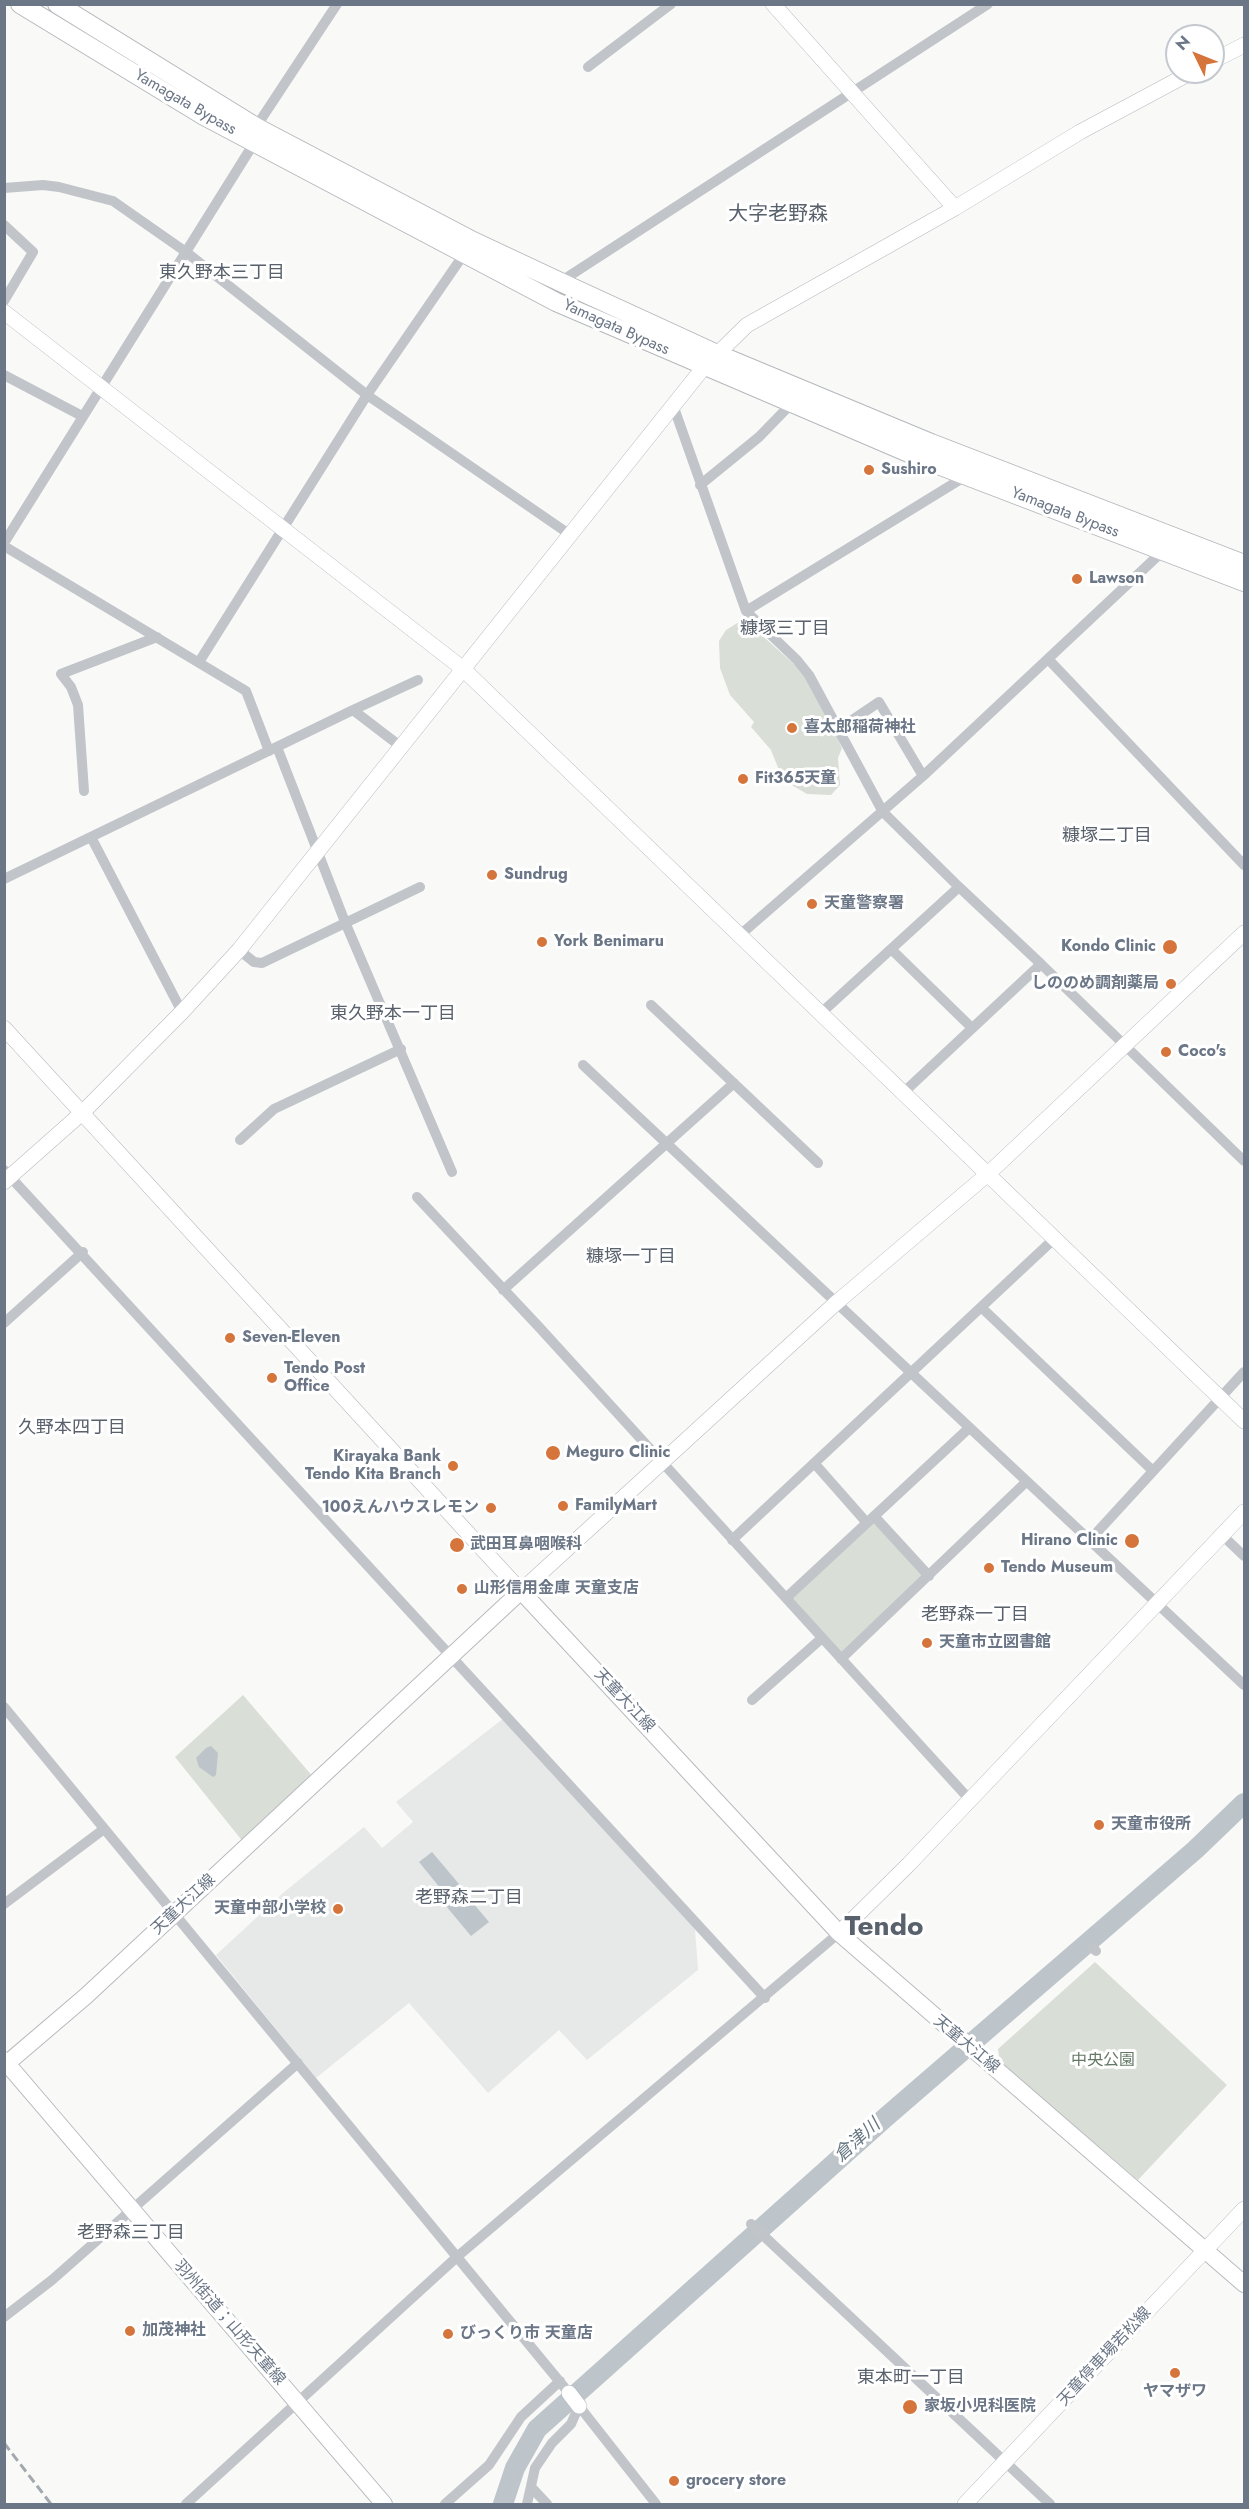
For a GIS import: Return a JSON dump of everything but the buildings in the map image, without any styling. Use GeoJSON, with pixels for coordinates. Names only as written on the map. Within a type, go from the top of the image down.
{"type":"FeatureCollection","features":[{"type":"Feature","properties":{"kind":"highway","name":"Yamagata Bypass"},"geometry":{"type":"LineString","coordinates":[[57,4],[255,135],[473,241],[717,354],[941,447],[1245,564]]}},
{"type":"Feature","properties":{"kind":"highway","name":"Yamagata Bypass"},"geometry":{"type":"LineString","coordinates":[[21,5],[464,254],[556,302],[791,404],[966,476],[1245,582]]}},
{"type":"Feature","properties":{"kind":"main road","name":"天童大江線"},"geometry":{"type":"LineString","coordinates":[[6,2063],[86,1996],[521,1591],[839,1934],[1245,2284]]}},
{"type":"Feature","properties":{"kind":"main road","name":"羽州街道；山形天童線"},"geometry":{"type":"LineString","coordinates":[[6,2063],[384,2505]]}},
{"type":"Feature","properties":{"kind":"street"},"geometry":{"type":"LineString","coordinates":[[337,4],[4,545],[246,691],[318,851],[345,922],[452,1172]]}},
{"type":"Feature","properties":{"kind":"street"},"geometry":{"type":"LineString","coordinates":[[588,67],[671,4]]}},
{"type":"Feature","properties":{"kind":"street"},"geometry":{"type":"LineString","coordinates":[[773,4],[955,208]]}},
{"type":"Feature","properties":{"kind":"street"},"geometry":{"type":"LineString","coordinates":[[560,282],[988,4]]}},
{"type":"Feature","properties":{"kind":"street"},"geometry":{"type":"LineString","coordinates":[[1225,56],[1245,45]]}},
{"type":"Feature","properties":{"kind":"street"},"geometry":{"type":"LineString","coordinates":[[765,1998],[83,1252],[7,1176],[83,1112],[182,1012],[239,950],[569,534],[717,354],[747,326],[955,208],[1080,132],[1170,84]]}},
{"type":"Feature","properties":{"kind":"street"},"geometry":{"type":"LineString","coordinates":[[4,188],[42,185],[113,201],[186,252],[367,395],[569,534]]}},
{"type":"Feature","properties":{"kind":"street"},"geometry":{"type":"LineString","coordinates":[[4,225],[33,252],[4,301]]}},
{"type":"Feature","properties":{"kind":"street"},"geometry":{"type":"LineString","coordinates":[[199,662],[367,395],[464,254]]}},
{"type":"Feature","properties":{"kind":"street"},"geometry":{"type":"LineString","coordinates":[[4,312],[462,668],[1245,1421]]}},
{"type":"Feature","properties":{"kind":"street"},"geometry":{"type":"LineString","coordinates":[[4,375],[82,416]]}},
{"type":"Feature","properties":{"kind":"street"},"geometry":{"type":"LineString","coordinates":[[700,485],[759,437],[791,404]]}},
{"type":"Feature","properties":{"kind":"street"},"geometry":{"type":"LineString","coordinates":[[673,405],[746,611],[797,660],[809,675],[883,812],[1122,1045],[1245,1161]]}},
{"type":"Feature","properties":{"kind":"street"},"geometry":{"type":"LineString","coordinates":[[746,611],[966,476]]}},
{"type":"Feature","properties":{"kind":"street"},"geometry":{"type":"LineString","coordinates":[[740,935],[923,776],[1164,550]]}},
{"type":"Feature","properties":{"kind":"street"},"geometry":{"type":"LineString","coordinates":[[84,791],[78,705],[71,687],[61,674],[157,637]]}},
{"type":"Feature","properties":{"kind":"street"},"geometry":{"type":"LineString","coordinates":[[1049,660],[1245,865]]}},
{"type":"Feature","properties":{"kind":"street"},"geometry":{"type":"LineString","coordinates":[[4,879],[418,680]]}},
{"type":"Feature","properties":{"kind":"street"},"geometry":{"type":"LineString","coordinates":[[839,729],[879,702],[923,776]]}},
{"type":"Feature","properties":{"kind":"street"},"geometry":{"type":"LineString","coordinates":[[353,710],[400,746]]}},
{"type":"Feature","properties":{"kind":"street"},"geometry":{"type":"LineString","coordinates":[[91,837],[182,1012]]}},
{"type":"Feature","properties":{"kind":"street"},"geometry":{"type":"LineString","coordinates":[[239,950],[254,962],[262,963],[420,887]]}},
{"type":"Feature","properties":{"kind":"street"},"geometry":{"type":"LineString","coordinates":[[820,1014],[959,887]]}},
{"type":"Feature","properties":{"kind":"street"},"geometry":{"type":"LineString","coordinates":[[4,1028],[521,1591],[836,1303],[989,1173],[1122,1045],[1245,933]]}},
{"type":"Feature","properties":{"kind":"street"},"geometry":{"type":"LineString","coordinates":[[891,949],[972,1028]]}},
{"type":"Feature","properties":{"kind":"street"},"geometry":{"type":"LineString","coordinates":[[903,1093],[1041,964]]}},
{"type":"Feature","properties":{"kind":"street"},"geometry":{"type":"LineString","coordinates":[[651,1005],[819,1163]]}},
{"type":"Feature","properties":{"kind":"street"},"geometry":{"type":"LineString","coordinates":[[240,1140],[274,1108],[401,1049]]}},
{"type":"Feature","properties":{"kind":"street"},"geometry":{"type":"LineString","coordinates":[[583,1065],[968,1429],[1245,1685]]}},
{"type":"Feature","properties":{"kind":"street"},"geometry":{"type":"LineString","coordinates":[[503,1290],[734,1083]]}},
{"type":"Feature","properties":{"kind":"street"},"geometry":{"type":"LineString","coordinates":[[417,1197],[970,1800]]}},
{"type":"Feature","properties":{"kind":"street"},"geometry":{"type":"LineString","coordinates":[[732,1540],[982,1308],[1054,1238]]}},
{"type":"Feature","properties":{"kind":"street"},"geometry":{"type":"LineString","coordinates":[[4,1323],[83,1252]]}},
{"type":"Feature","properties":{"kind":"street"},"geometry":{"type":"LineString","coordinates":[[982,1308],[1152,1470]]}},
{"type":"Feature","properties":{"kind":"street"},"geometry":{"type":"LineString","coordinates":[[1089,1541],[1152,1470],[1245,1372]]}},
{"type":"Feature","properties":{"kind":"street"},"geometry":{"type":"LineString","coordinates":[[786,1598],[968,1429]]}},
{"type":"Feature","properties":{"kind":"street"},"geometry":{"type":"LineString","coordinates":[[815,1464],[929,1576]]}},
{"type":"Feature","properties":{"kind":"street"},"geometry":{"type":"LineString","coordinates":[[842,1659],[1026,1482]]}},
{"type":"Feature","properties":{"kind":"street"},"geometry":{"type":"LineString","coordinates":[[186,2505],[299,2404],[458,2256],[839,1934],[1245,1512]]}},
{"type":"Feature","properties":{"kind":"street"},"geometry":{"type":"LineString","coordinates":[[1222,1535],[1245,1556]]}},
{"type":"Feature","properties":{"kind":"street"},"geometry":{"type":"LineString","coordinates":[[752,1700],[822,1638]]}},
{"type":"Feature","properties":{"kind":"street"},"geometry":{"type":"LineString","coordinates":[[4,1707],[458,2256],[656,2505]]}},
{"type":"Feature","properties":{"kind":"street"},"geometry":{"type":"LineString","coordinates":[[4,1904],[104,1829]]}},
{"type":"Feature","properties":{"kind":"street"},"geometry":{"type":"LineString","coordinates":[[4,2317],[52,2280],[298,2063]]}},
{"type":"Feature","properties":{"kind":"street","name":"天童停車場若松線"},"geometry":{"type":"LineString","coordinates":[[965,2505],[1245,2209]]}},
{"type":"Feature","properties":{"kind":"street"},"geometry":{"type":"LineString","coordinates":[[751,2224],[1050,2505]]}},
{"type":"Feature","properties":{"kind":"street"},"geometry":{"type":"LineString","coordinates":[[446,2505],[489,2465],[521,2417],[564,2387]]}},
{"type":"Feature","properties":{"kind":"street"},"geometry":{"type":"LineString","coordinates":[[527,2505],[535,2468],[542,2455],[571,2424],[579,2406]]}},
{"type":"Feature","properties":{"kind":"street"},"geometry":{"type":"LineString","coordinates":[[531,2487],[547,2505]]}},
{"type":"Feature","properties":{"kind":"shaded area"},"geometry":{"type":"Polygon","coordinates":[[[504,1718],[695,1929],[698,1970],[587,2060],[559,2030],[488,2093],[409,2003],[316,2078],[216,1955],[283,1893],[364,1827],[382,1848],[413,1822],[396,1802],[504,1718]]]}},
{"type":"Feature","properties":{"kind":"shaded area"},"geometry":{"type":"Polygon","coordinates":[[[211,1746],[218,1753],[216,1775],[213,1777],[199,1767],[196,1758],[211,1746]]]}},
{"type":"Feature","properties":{"kind":"shaded area"},"geometry":{"type":"Polygon","coordinates":[[[432,1852],[459,1884],[445,1894],[419,1862],[432,1852]]]}},
{"type":"Feature","properties":{"kind":"shaded area"},"geometry":{"type":"Polygon","coordinates":[[[463,1891],[489,1922],[471,1936],[446,1906],[463,1891]]]}},
{"type":"Feature","properties":{"kind":"green space"},"geometry":{"type":"Polygon","coordinates":[[[746,621],[796,666],[807,680],[835,732],[842,748],[838,758],[840,785],[831,795],[807,794],[783,780],[771,750],[751,727],[754,722],[730,695],[720,668],[719,641],[726,630],[739,622],[746,621]]]}},
{"type":"Feature","properties":{"kind":"green space"},"geometry":{"type":"Polygon","coordinates":[[[874,1519],[927,1576],[842,1657],[789,1598],[874,1519]]]}},
{"type":"Feature","properties":{"kind":"green space"},"geometry":{"type":"Polygon","coordinates":[[[243,1695],[314,1778],[244,1843],[175,1757],[243,1695]]]}},
{"type":"Feature","properties":{"kind":"green space","name":"中央公園"},"geometry":{"type":"Polygon","coordinates":[[[1095,1962],[1227,2085],[1138,2180],[1000,2062],[998,2049],[1095,1962]]]}},
{"type":"Feature","properties":{"kind":"waterway","name":"倉津川"},"geometry":{"type":"LineString","coordinates":[[503,2504],[515,2468],[537,2429],[886,2117],[1195,1850],[1244,1803]]}},
{"type":"Feature","properties":{"kind":"railway"},"geometry":{"type":"LineString","coordinates":[[4,2443],[51,2504]]}},
{"type":"Feature","properties":{"kind":"place","name":"Sushiro"},"geometry":{"type":"Point","coordinates":[869,470]}},
{"type":"Feature","properties":{"kind":"place","name":"Lawson"},"geometry":{"type":"Point","coordinates":[1077,579]}},
{"type":"Feature","properties":{"kind":"place","name":"喜太郎稲荷神社"},"geometry":{"type":"Point","coordinates":[792,728]}},
{"type":"Feature","properties":{"kind":"place","name":"Fit365天童"},"geometry":{"type":"Point","coordinates":[743,779]}},
{"type":"Feature","properties":{"kind":"place","name":"Sundrug"},"geometry":{"type":"Point","coordinates":[492,875]}},
{"type":"Feature","properties":{"kind":"place","name":"天童警察署"},"geometry":{"type":"Point","coordinates":[812,904]}},
{"type":"Feature","properties":{"kind":"place","name":"York Benimaru"},"geometry":{"type":"Point","coordinates":[542,942]}},
{"type":"Feature","properties":{"kind":"place","name":"Kondo Clinic"},"geometry":{"type":"Point","coordinates":[1170,947]}},
{"type":"Feature","properties":{"kind":"place","name":"しののめ調剤薬局"},"geometry":{"type":"Point","coordinates":[1171,984]}},
{"type":"Feature","properties":{"kind":"place","name":"Coco's"},"geometry":{"type":"Point","coordinates":[1166,1052]}},
{"type":"Feature","properties":{"kind":"place","name":"Seven-Eleven"},"geometry":{"type":"Point","coordinates":[230,1338]}},
{"type":"Feature","properties":{"kind":"place","name":"Tendo Post Office"},"geometry":{"type":"Point","coordinates":[272,1378]}},
{"type":"Feature","properties":{"kind":"place","name":"Meguro Clinic"},"geometry":{"type":"Point","coordinates":[553,1453]}},
{"type":"Feature","properties":{"kind":"place","name":"Kirayaka Bank Tendo Kita Branch"},"geometry":{"type":"Point","coordinates":[453,1466]}},
{"type":"Feature","properties":{"kind":"place","name":"FamilyMart"},"geometry":{"type":"Point","coordinates":[563,1506]}},
{"type":"Feature","properties":{"kind":"place","name":"100えんハウスレモン"},"geometry":{"type":"Point","coordinates":[491,1508]}},
{"type":"Feature","properties":{"kind":"place","name":"Hirano Clinic"},"geometry":{"type":"Point","coordinates":[1132,1541]}},
{"type":"Feature","properties":{"kind":"place","name":"武田耳鼻咽喉科"},"geometry":{"type":"Point","coordinates":[457,1545]}},
{"type":"Feature","properties":{"kind":"place","name":"Tendo Museum"},"geometry":{"type":"Point","coordinates":[989,1568]}},
{"type":"Feature","properties":{"kind":"place","name":"山形信用金庫 天童支店"},"geometry":{"type":"Point","coordinates":[462,1589]}},
{"type":"Feature","properties":{"kind":"place","name":"天童市立図書館"},"geometry":{"type":"Point","coordinates":[927,1643]}},
{"type":"Feature","properties":{"kind":"place","name":"天童市役所"},"geometry":{"type":"Point","coordinates":[1099,1825]}},
{"type":"Feature","properties":{"kind":"place","name":"天童中部小学校"},"geometry":{"type":"Point","coordinates":[338,1909]}},
{"type":"Feature","properties":{"kind":"place","name":"加茂神社"},"geometry":{"type":"Point","coordinates":[130,2331]}},
{"type":"Feature","properties":{"kind":"place","name":"びっくり市 天童店"},"geometry":{"type":"Point","coordinates":[448,2334]}},
{"type":"Feature","properties":{"kind":"place","name":"ヤマザワ"},"geometry":{"type":"Point","coordinates":[1175,2373]}},
{"type":"Feature","properties":{"kind":"place","name":"家坂小児科医院"},"geometry":{"type":"Point","coordinates":[910,2407]}},
{"type":"Feature","properties":{"kind":"place","name":"grocery store"},"geometry":{"type":"Point","coordinates":[674,2481]}},
{"type":"Feature","properties":{"kind":"district","name":"大字老野森"},"geometry":{"type":"Point","coordinates":[778,215]}},
{"type":"Feature","properties":{"kind":"district","name":"東久野本三丁目"},"geometry":{"type":"Point","coordinates":[222,274]}},
{"type":"Feature","properties":{"kind":"district","name":"糠塚三丁目"},"geometry":{"type":"Point","coordinates":[785,630]}},
{"type":"Feature","properties":{"kind":"district","name":"糠塚二丁目"},"geometry":{"type":"Point","coordinates":[1107,837]}},
{"type":"Feature","properties":{"kind":"district","name":"東久野本一丁目"},"geometry":{"type":"Point","coordinates":[393,1015]}},
{"type":"Feature","properties":{"kind":"district","name":"糠塚一丁目"},"geometry":{"type":"Point","coordinates":[631,1258]}},
{"type":"Feature","properties":{"kind":"district","name":"久野本四丁目"},"geometry":{"type":"Point","coordinates":[72,1429]}},
{"type":"Feature","properties":{"kind":"district","name":"老野森一丁目"},"geometry":{"type":"Point","coordinates":[975,1616]}},
{"type":"Feature","properties":{"kind":"district","name":"老野森二丁目"},"geometry":{"type":"Point","coordinates":[469,1899]}},
{"type":"Feature","properties":{"kind":"district","name":"Tendo"},"geometry":{"type":"Point","coordinates":[884,1928]}},
{"type":"Feature","properties":{"kind":"district","name":"老野森三丁目"},"geometry":{"type":"Point","coordinates":[131,2234]}},
{"type":"Feature","properties":{"kind":"district","name":"東本町一丁目"},"geometry":{"type":"Point","coordinates":[911,2379]}}]}
